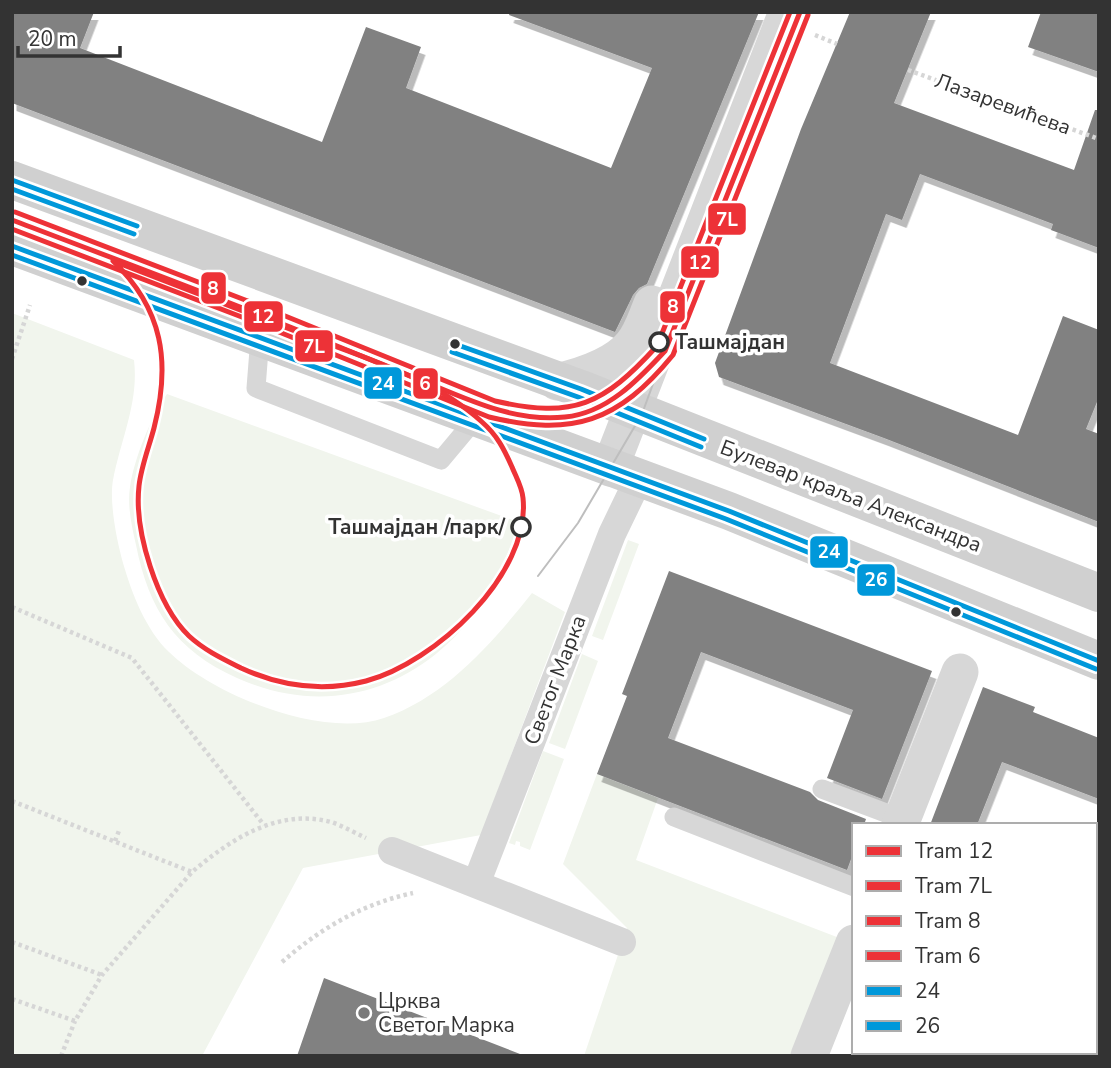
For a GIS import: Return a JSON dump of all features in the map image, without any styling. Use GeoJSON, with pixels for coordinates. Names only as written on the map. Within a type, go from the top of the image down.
{"type":"FeatureCollection","features":[{"type":"Feature","properties":{"kind":"main road","name":"Булевар краља Александра"},"geometry":{"type":"LineString","coordinates":[[12,180],[632,410],[1099,593]]}},
{"type":"Feature","properties":{"kind":"main road"},"geometry":{"type":"LineString","coordinates":[[12,246],[755,521],[1099,661]]}},
{"type":"Feature","properties":{"kind":"street"},"geometry":{"type":"LineString","coordinates":[[624,473],[632,410],[788,12]]}},
{"type":"Feature","properties":{"kind":"street"},"geometry":{"type":"LineString","coordinates":[[557,382],[592,372],[619,357],[638,337],[728,114],[743,98],[759,87]]}},
{"type":"Feature","properties":{"kind":"street","name":"Светог Марка"},"geometry":{"type":"LineString","coordinates":[[476,884],[612,534],[624,473]]}},
{"type":"Feature","properties":{"kind":"street"},"geometry":{"type":"LineString","coordinates":[[901,822],[960,672]]}},
{"type":"Feature","properties":{"kind":"street"},"geometry":{"type":"LineString","coordinates":[[392,851],[622,942]]}},
{"type":"Feature","properties":{"kind":"street"},"geometry":{"type":"LineString","coordinates":[[809,1056],[852,948]]}},
{"type":"Feature","properties":{"kind":"lane"},"geometry":{"type":"LineString","coordinates":[[260,337],[256,388],[441,460],[477,417]]}},
{"type":"Feature","properties":{"kind":"lane"},"geometry":{"type":"LineString","coordinates":[[822,789],[901,822]]}},
{"type":"Feature","properties":{"kind":"lane"},"geometry":{"type":"LineString","coordinates":[[674,817],[852,886]]}},
{"type":"Feature","properties":{"kind":"path","name":"Лазаревићева"},"geometry":{"type":"LineString","coordinates":[[908,70],[1099,139]]}},
{"type":"Feature","properties":{"kind":"path"},"geometry":{"type":"LineString","coordinates":[[12,359],[30,305]]}},
{"type":"Feature","properties":{"kind":"path"},"geometry":{"type":"LineString","coordinates":[[12,335],[22,333]]}},
{"type":"Feature","properties":{"kind":"path"},"geometry":{"type":"LineString","coordinates":[[12,607],[132,658],[264,825]]}},
{"type":"Feature","properties":{"kind":"path"},"geometry":{"type":"LineString","coordinates":[[12,801],[192,872]]}},
{"type":"Feature","properties":{"kind":"path"},"geometry":{"type":"LineString","coordinates":[[61,1056],[75,1021],[102,975],[192,872],[208,859],[264,825],[301,818],[334,823],[392,851]]}},
{"type":"Feature","properties":{"kind":"path"},"geometry":{"type":"LineString","coordinates":[[115,841],[120,828]]}},
{"type":"Feature","properties":{"kind":"path"},"geometry":{"type":"LineString","coordinates":[[282,962],[308,939],[338,920],[370,906],[415,893]]}},
{"type":"Feature","properties":{"kind":"path"},"geometry":{"type":"LineString","coordinates":[[12,942],[102,975]]}},
{"type":"Feature","properties":{"kind":"path"},"geometry":{"type":"LineString","coordinates":[[12,999],[75,1021]]}},
{"type":"Feature","properties":{"kind":"shaded area"},"geometry":{"type":"Polygon","coordinates":[[[12,313],[134,360],[132,406],[112,489],[114,522],[121,554],[135,599],[153,633],[169,652],[213,684],[241,698],[301,718],[331,723],[359,723],[384,718],[428,696],[467,666],[501,631],[532,593],[565,612],[481,835],[303,868],[202,1056],[12,1056],[12,313]]]}},
{"type":"Feature","properties":{"kind":"shaded area"},"geometry":{"type":"Polygon","coordinates":[[[167,394],[518,522],[502,568],[478,609],[449,643],[414,670],[374,688],[331,696],[285,693],[237,678],[197,655],[181,641],[157,608],[142,568],[130,516],[129,494],[135,464],[149,426],[167,394]]]}},
{"type":"Feature","properties":{"kind":"shaded area"},"geometry":{"type":"Polygon","coordinates":[[[628,540],[639,544],[603,640],[592,636],[628,540]]]}},
{"type":"Feature","properties":{"kind":"shaded area"},"geometry":{"type":"Polygon","coordinates":[[[582,654],[598,661],[565,749],[549,743],[582,654]]]}},
{"type":"Feature","properties":{"kind":"shaded area"},"geometry":{"type":"Polygon","coordinates":[[[543,751],[564,759],[530,850],[520,846],[520,842],[516,841],[515,845],[509,843],[543,751]]]}},
{"type":"Feature","properties":{"kind":"shaded area"},"geometry":{"type":"Polygon","coordinates":[[[597,774],[658,798],[636,860],[842,939],[797,1056],[584,1056],[627,928],[563,864],[597,774]]]}},
{"type":"Feature","properties":{"kind":"building"},"geometry":{"type":"Polygon","coordinates":[[[12,12],[94,12],[80,48],[322,142],[366,27],[421,47],[406,88],[611,168],[652,68],[509,15],[510,12],[759,12],[647,284],[633,295],[615,332],[12,103],[12,12]]]}},
{"type":"Feature","properties":{"kind":"building"},"geometry":{"type":"Polygon","coordinates":[[[850,12],[931,12],[894,103],[1074,170],[1095,110],[1099,110],[1099,248],[1051,230],[1053,224],[920,174],[902,220],[886,214],[830,363],[1018,435],[1063,316],[1099,330],[1099,397],[1086,429],[1099,434],[1099,522],[719,377],[715,363],[801,129],[850,12]]]}},
{"type":"Feature","properties":{"kind":"building"},"geometry":{"type":"Polygon","coordinates":[[[1041,12],[1099,12],[1099,72],[1028,47],[1041,12]]]}},
{"type":"Feature","properties":{"kind":"building"},"geometry":{"type":"Polygon","coordinates":[[[669,571],[932,671],[882,799],[827,778],[853,710],[701,652],[668,738],[810,792],[818,800],[866,819],[865,823],[852,823],[852,856],[847,870],[597,774],[627,696],[622,694],[669,571]]]}},
{"type":"Feature","properties":{"kind":"building"},"geometry":{"type":"Polygon","coordinates":[[[983,687],[1035,707],[1033,712],[1099,738],[1099,799],[1002,762],[978,823],[931,823],[983,687]]]}},
{"type":"Feature","properties":{"kind":"building","name":"Црква Светог Марка"},"geometry":{"type":"Polygon","coordinates":[[[324,978],[520,1054],[520,1056],[297,1056],[324,978]]]}},
{"type":"Feature","properties":{"kind":"tram line","name":"8"},"geometry":{"type":"LineString","coordinates":[[15,212],[253,303],[495,401],[522,406],[567,407],[603,394],[620,382],[657,346],[790,12]]}},
{"type":"Feature","properties":{"kind":"tram line","name":"12"},"geometry":{"type":"LineString","coordinates":[[12,220],[213,296],[485,406],[524,416],[545,418],[580,414],[595,409],[621,393],[665,351],[800,12]]}},
{"type":"Feature","properties":{"kind":"tram line","name":"7L"},"geometry":{"type":"LineString","coordinates":[[12,229],[247,319],[489,417],[545,425],[570,424],[592,419],[633,396],[673,355],[808,15]]}},
{"type":"Feature","properties":{"kind":"tram line","name":"6"},"geometry":{"type":"LineString","coordinates":[[113,261],[399,371],[443,393],[487,427],[503,448],[520,486],[523,498],[521,527],[511,557],[495,585],[473,612],[420,656],[393,671],[366,681],[334,686],[286,683],[256,674],[214,654],[189,636],[177,622],[158,587],[140,524],[140,479],[154,428],[162,381],[159,338],[143,298],[113,261]]}},
{"type":"Feature","properties":{"kind":"tram line"},"geometry":{"type":"LineString","coordinates":[[538,576],[578,523],[642,414],[665,351]]}},
{"type":"Feature","properties":{"kind":"transit line","name":"24"},"geometry":{"type":"LineString","coordinates":[[12,180],[137,226]]}},
{"type":"Feature","properties":{"kind":"transit line","name":"26"},"geometry":{"type":"LineString","coordinates":[[12,189],[134,234]]}},
{"type":"Feature","properties":{"kind":"transit line","name":"24"},"geometry":{"type":"LineString","coordinates":[[12,246],[729,511],[1099,661]]}},
{"type":"Feature","properties":{"kind":"transit line","name":"26"},"geometry":{"type":"LineString","coordinates":[[12,255],[726,519],[1096,669]]}},
{"type":"Feature","properties":{"kind":"transit line","name":"24"},"geometry":{"type":"LineString","coordinates":[[455,344],[581,389],[704,439]]}},
{"type":"Feature","properties":{"kind":"transit line","name":"26"},"geometry":{"type":"LineString","coordinates":[[452,352],[578,397],[701,447]]}},
{"type":"Feature","properties":{"kind":"place","name":"Ташмајдан"},"geometry":{"type":"Point","coordinates":[659,342]}},
{"type":"Feature","properties":{"kind":"place","name":"Ташмајдан /парк/"},"geometry":{"type":"Point","coordinates":[521,527]}},
{"type":"Feature","properties":{"kind":"place","name":"Црква Светог Марка"},"geometry":{"type":"Point","coordinates":[364,1013]}}]}
